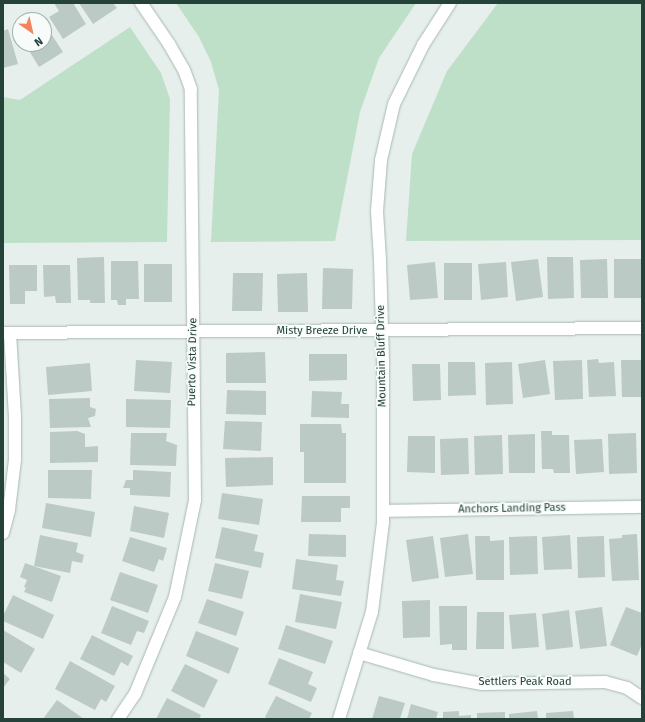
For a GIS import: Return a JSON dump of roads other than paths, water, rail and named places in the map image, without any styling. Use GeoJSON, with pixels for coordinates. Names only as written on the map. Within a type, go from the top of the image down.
{"type":"FeatureCollection","features":[{"type":"Feature","properties":{"kind":"street","name":"Puerto Vista Drive"},"geometry":{"type":"LineString","coordinates":[[118,719],[135,694],[175,598],[195,500],[191,89],[184,70],[169,44],[141,3]]}},
{"type":"Feature","properties":{"kind":"street","name":"Mountain Bluff Drive"},"geometry":{"type":"LineString","coordinates":[[339,719],[372,612],[383,511],[382,331],[377,211],[381,160],[394,104],[423,45],[450,3]]}},
{"type":"Feature","properties":{"kind":"street","name":"Misty Breeze Drive"},"geometry":{"type":"LineString","coordinates":[[6,333],[194,330],[382,331],[642,328]]}},
{"type":"Feature","properties":{"kind":"street"},"geometry":{"type":"LineString","coordinates":[[3,533],[9,510],[15,460],[15,417],[6,333]]}},
{"type":"Feature","properties":{"kind":"street","name":"Anchors Landing Pass"},"geometry":{"type":"LineString","coordinates":[[383,511],[642,507]]}},
{"type":"Feature","properties":{"kind":"street","name":"Settlers Peak Road"},"geometry":{"type":"LineString","coordinates":[[359,653],[434,675],[482,684],[605,682],[627,688],[642,698]]}}]}
